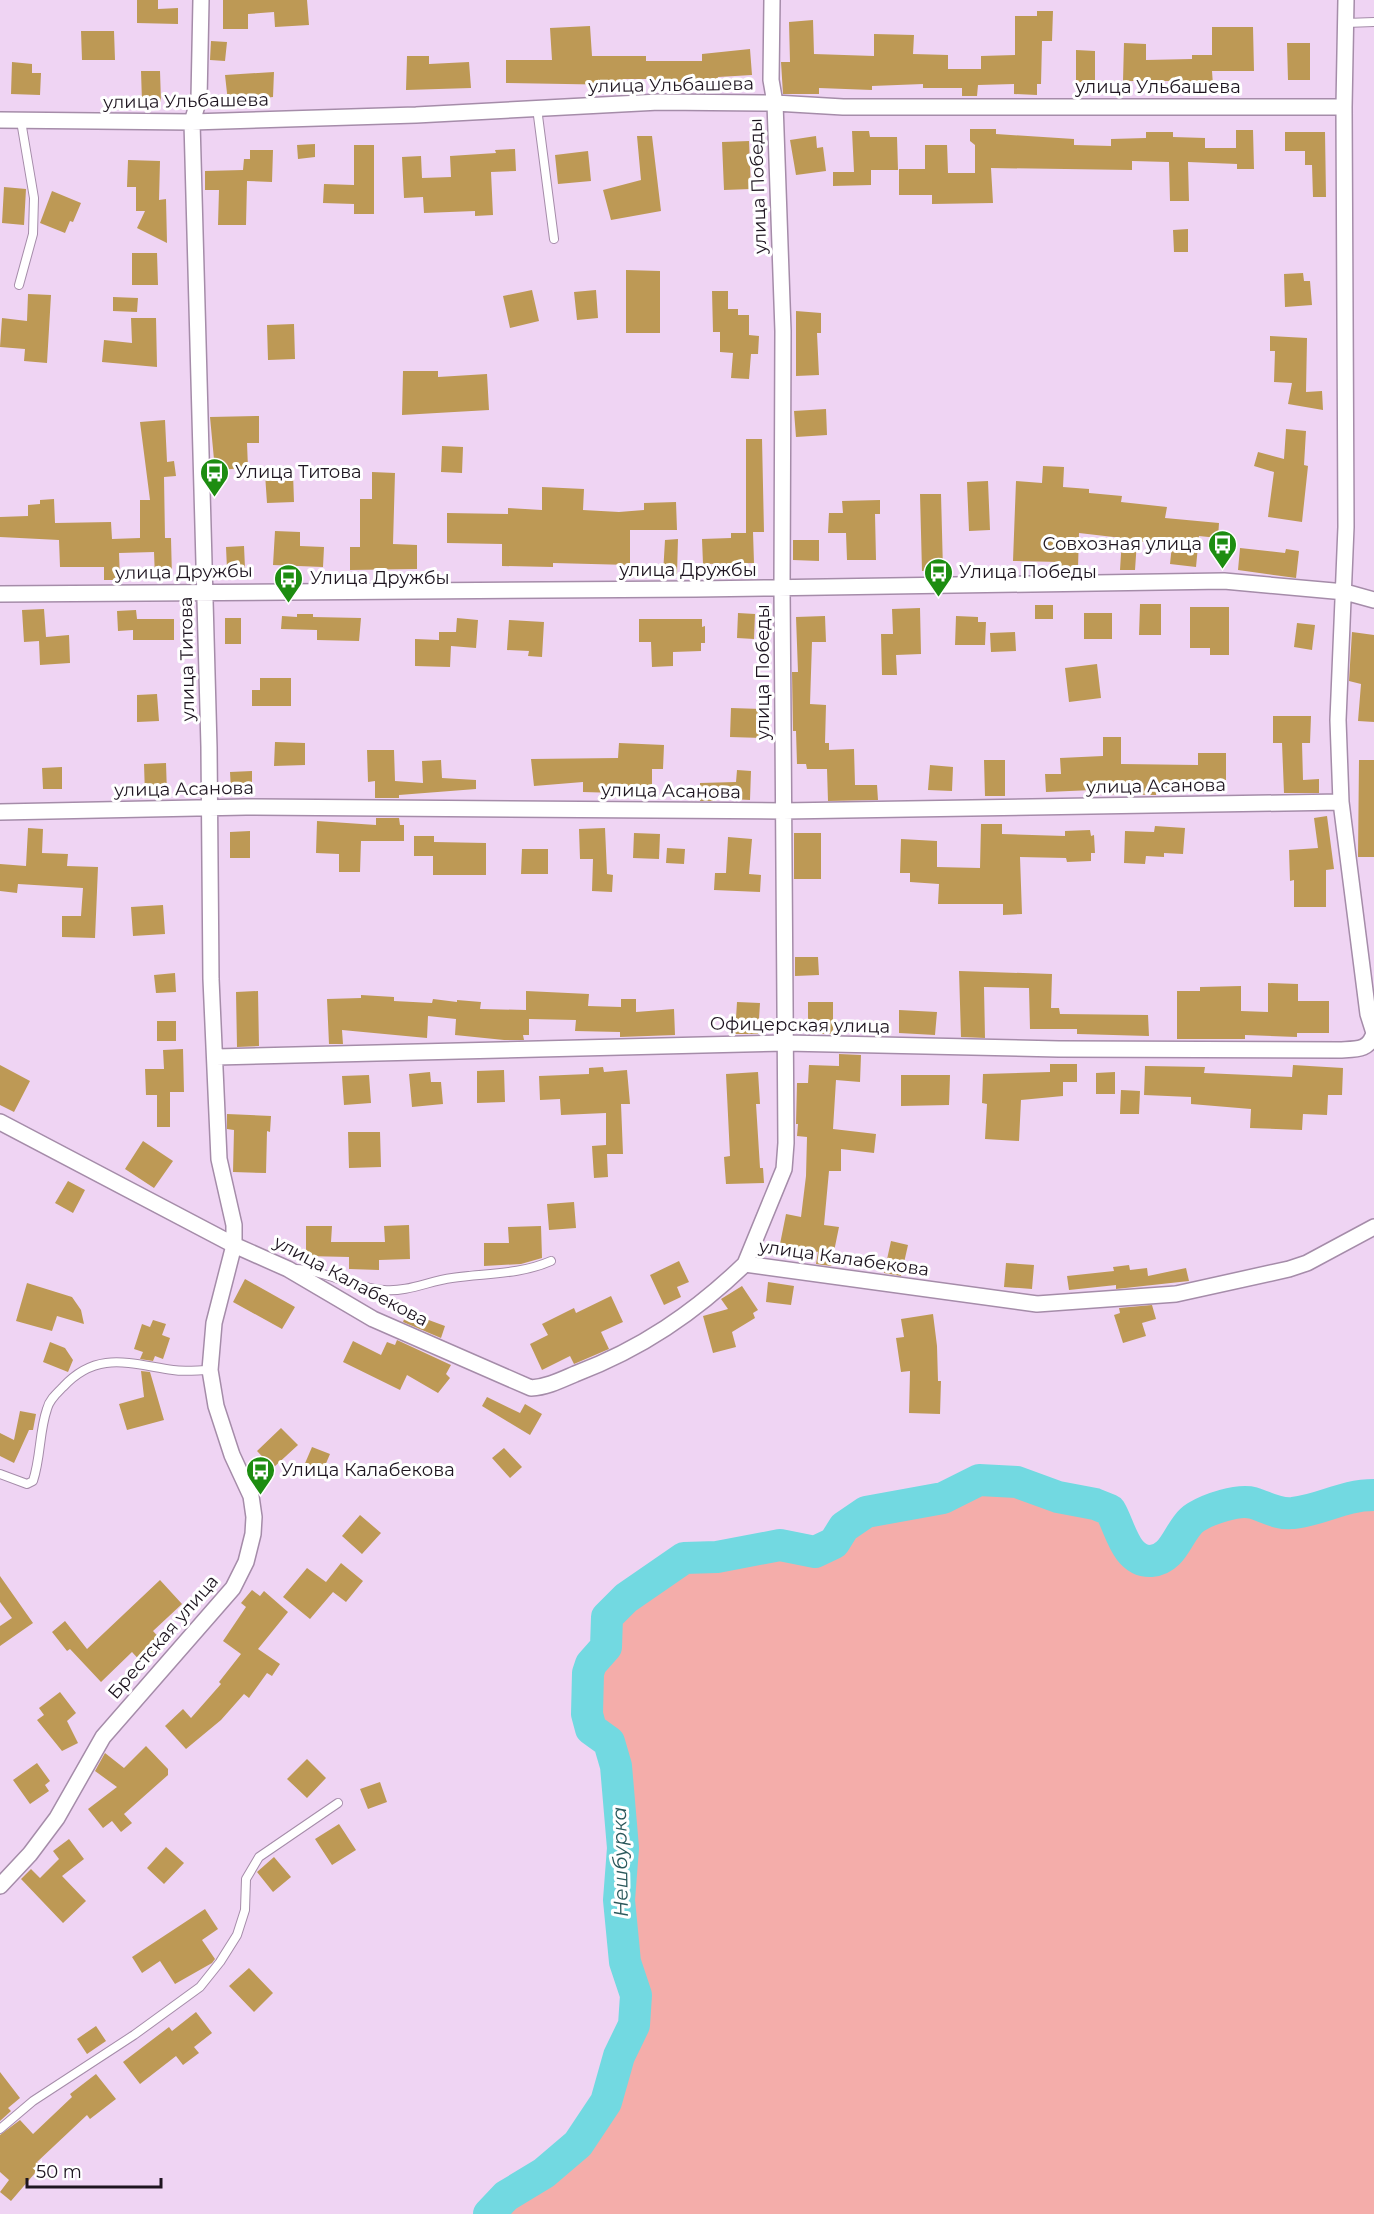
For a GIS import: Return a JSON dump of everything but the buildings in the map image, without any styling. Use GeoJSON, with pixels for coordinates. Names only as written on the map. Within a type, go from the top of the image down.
{"type":"FeatureCollection","features":[{"type":"Feature","properties":{"kind":"street","name":"улица Титова"},"geometry":{"type":"LineString","coordinates":[[201,0],[199,99],[192,122],[195,308],[206,591],[211,979],[219,1159],[234,1225],[234,1245]]}},
{"type":"Feature","properties":{"kind":"street","name":"улица Победы"},"geometry":{"type":"LineString","coordinates":[[745,1264],[784,1169],[786,1043],[782,588],[783,332],[775,103],[771,80],[772,0]]}},
{"type":"Feature","properties":{"kind":"street"},"geometry":{"type":"LineString","coordinates":[[1346,0],[1344,107],[1345,592],[1338,720],[1341,802],[1368,1014],[1374,1033]]}},
{"type":"Feature","properties":{"kind":"street","name":"улица Ульбашева"},"geometry":{"type":"LineString","coordinates":[[0,120],[192,122],[659,102],[775,103],[843,107],[1344,107]]}},
{"type":"Feature","properties":{"kind":"street","name":"улица Дружбы"},"geometry":{"type":"LineString","coordinates":[[0,594],[782,588],[1224,581],[1345,592],[1374,600]]}},
{"type":"Feature","properties":{"kind":"street","name":"улица Асанова"},"geometry":{"type":"LineString","coordinates":[[0,812],[209,807],[783,812],[1341,802]]}},
{"type":"Feature","properties":{"kind":"street","name":"Офицерская улица"},"geometry":{"type":"LineString","coordinates":[[216,1057],[786,1043],[1059,1049],[1339,1050],[1366,1048],[1371,1043],[1374,1033]]}},
{"type":"Feature","properties":{"kind":"street","name":"улица Калабекова"},"geometry":{"type":"LineString","coordinates":[[0,1122],[234,1245],[288,1269],[373,1319],[531,1388],[542,1388],[603,1364],[652,1339],[690,1314],[745,1264],[1037,1304],[1066,1304],[1176,1294],[1289,1269],[1307,1263],[1374,1227]]}},
{"type":"Feature","properties":{"kind":"street","name":"Брестская улица"},"geometry":{"type":"LineString","coordinates":[[0,1886],[30,1854],[57,1818],[103,1737],[223,1601],[246,1562],[253,1534],[253,1506],[225,1435],[216,1406],[210,1370],[214,1323],[234,1245]]}},
{"type":"Feature","properties":{"kind":"lane"},"geometry":{"type":"LineString","coordinates":[[1346,23],[1374,22]]}},
{"type":"Feature","properties":{"kind":"lane"},"geometry":{"type":"LineString","coordinates":[[537,108],[554,239]]}},
{"type":"Feature","properties":{"kind":"lane"},"geometry":{"type":"LineString","coordinates":[[19,285],[33,234],[34,198],[21,121]]}},
{"type":"Feature","properties":{"kind":"lane"},"geometry":{"type":"LineString","coordinates":[[288,1269],[309,1270],[360,1285],[399,1290],[450,1278],[515,1272],[551,1261]]}},
{"type":"Feature","properties":{"kind":"lane"},"geometry":{"type":"LineString","coordinates":[[0,1474],[19,1483],[27,1484],[33,1481],[39,1461],[40,1439],[47,1407],[68,1381],[89,1365],[110,1361],[176,1371],[210,1370]]}},
{"type":"Feature","properties":{"kind":"lane"},"geometry":{"type":"LineString","coordinates":[[0,2129],[33,2101],[134,2035],[200,1987],[237,1935],[244,1910],[246,1879],[259,1857],[338,1803]]}},
{"type":"Feature","properties":{"kind":"shaded area"},"geometry":{"type":"Polygon","coordinates":[[[979,1480],[1017,1482],[1058,1497],[1095,1504],[1110,1510],[1129,1550],[1142,1560],[1151,1561],[1166,1555],[1185,1528],[1196,1517],[1224,1506],[1247,1502],[1278,1512],[1293,1513],[1352,1497],[1374,1495],[1374,2214],[489,2214],[506,2196],[544,2173],[578,2144],[606,2102],[619,2056],[634,2025],[636,1995],[625,1962],[619,1900],[623,1848],[616,1766],[609,1742],[591,1729],[587,1714],[588,1673],[591,1664],[606,1647],[607,1617],[626,1598],[684,1558],[717,1557],[780,1545],[815,1552],[834,1543],[844,1527],[866,1512],[943,1498],[979,1480]]]}},
{"type":"Feature","properties":{"kind":"waterway","name":"Нешбурка"},"geometry":{"type":"LineString","coordinates":[[489,2214],[506,2196],[544,2173],[578,2144],[606,2102],[619,2056],[634,2025],[636,1995],[625,1962],[619,1900],[623,1848],[616,1766],[609,1742],[591,1729],[587,1714],[588,1673],[591,1664],[606,1647],[607,1617],[626,1598],[684,1558],[717,1557],[780,1545],[815,1552],[834,1543],[844,1527],[866,1512],[943,1498],[979,1480],[1017,1482],[1058,1497],[1095,1504],[1110,1510],[1129,1550],[1142,1560],[1151,1561],[1166,1555],[1185,1528],[1196,1517],[1224,1506],[1247,1502],[1278,1512],[1293,1513],[1352,1497],[1374,1495]]}},
{"type":"Feature","properties":{"kind":"place","name":"Улица Титова"},"geometry":{"type":"Point","coordinates":[214,498]}},
{"type":"Feature","properties":{"kind":"place","name":"Совхозная улица"},"geometry":{"type":"Point","coordinates":[1223,570]}},
{"type":"Feature","properties":{"kind":"place","name":"Улица Победы"},"geometry":{"type":"Point","coordinates":[938,598]}},
{"type":"Feature","properties":{"kind":"place","name":"Улица Дружбы"},"geometry":{"type":"Point","coordinates":[289,604]}},
{"type":"Feature","properties":{"kind":"place","name":"Улица Калабекова"},"geometry":{"type":"Point","coordinates":[260,1496]}}]}
